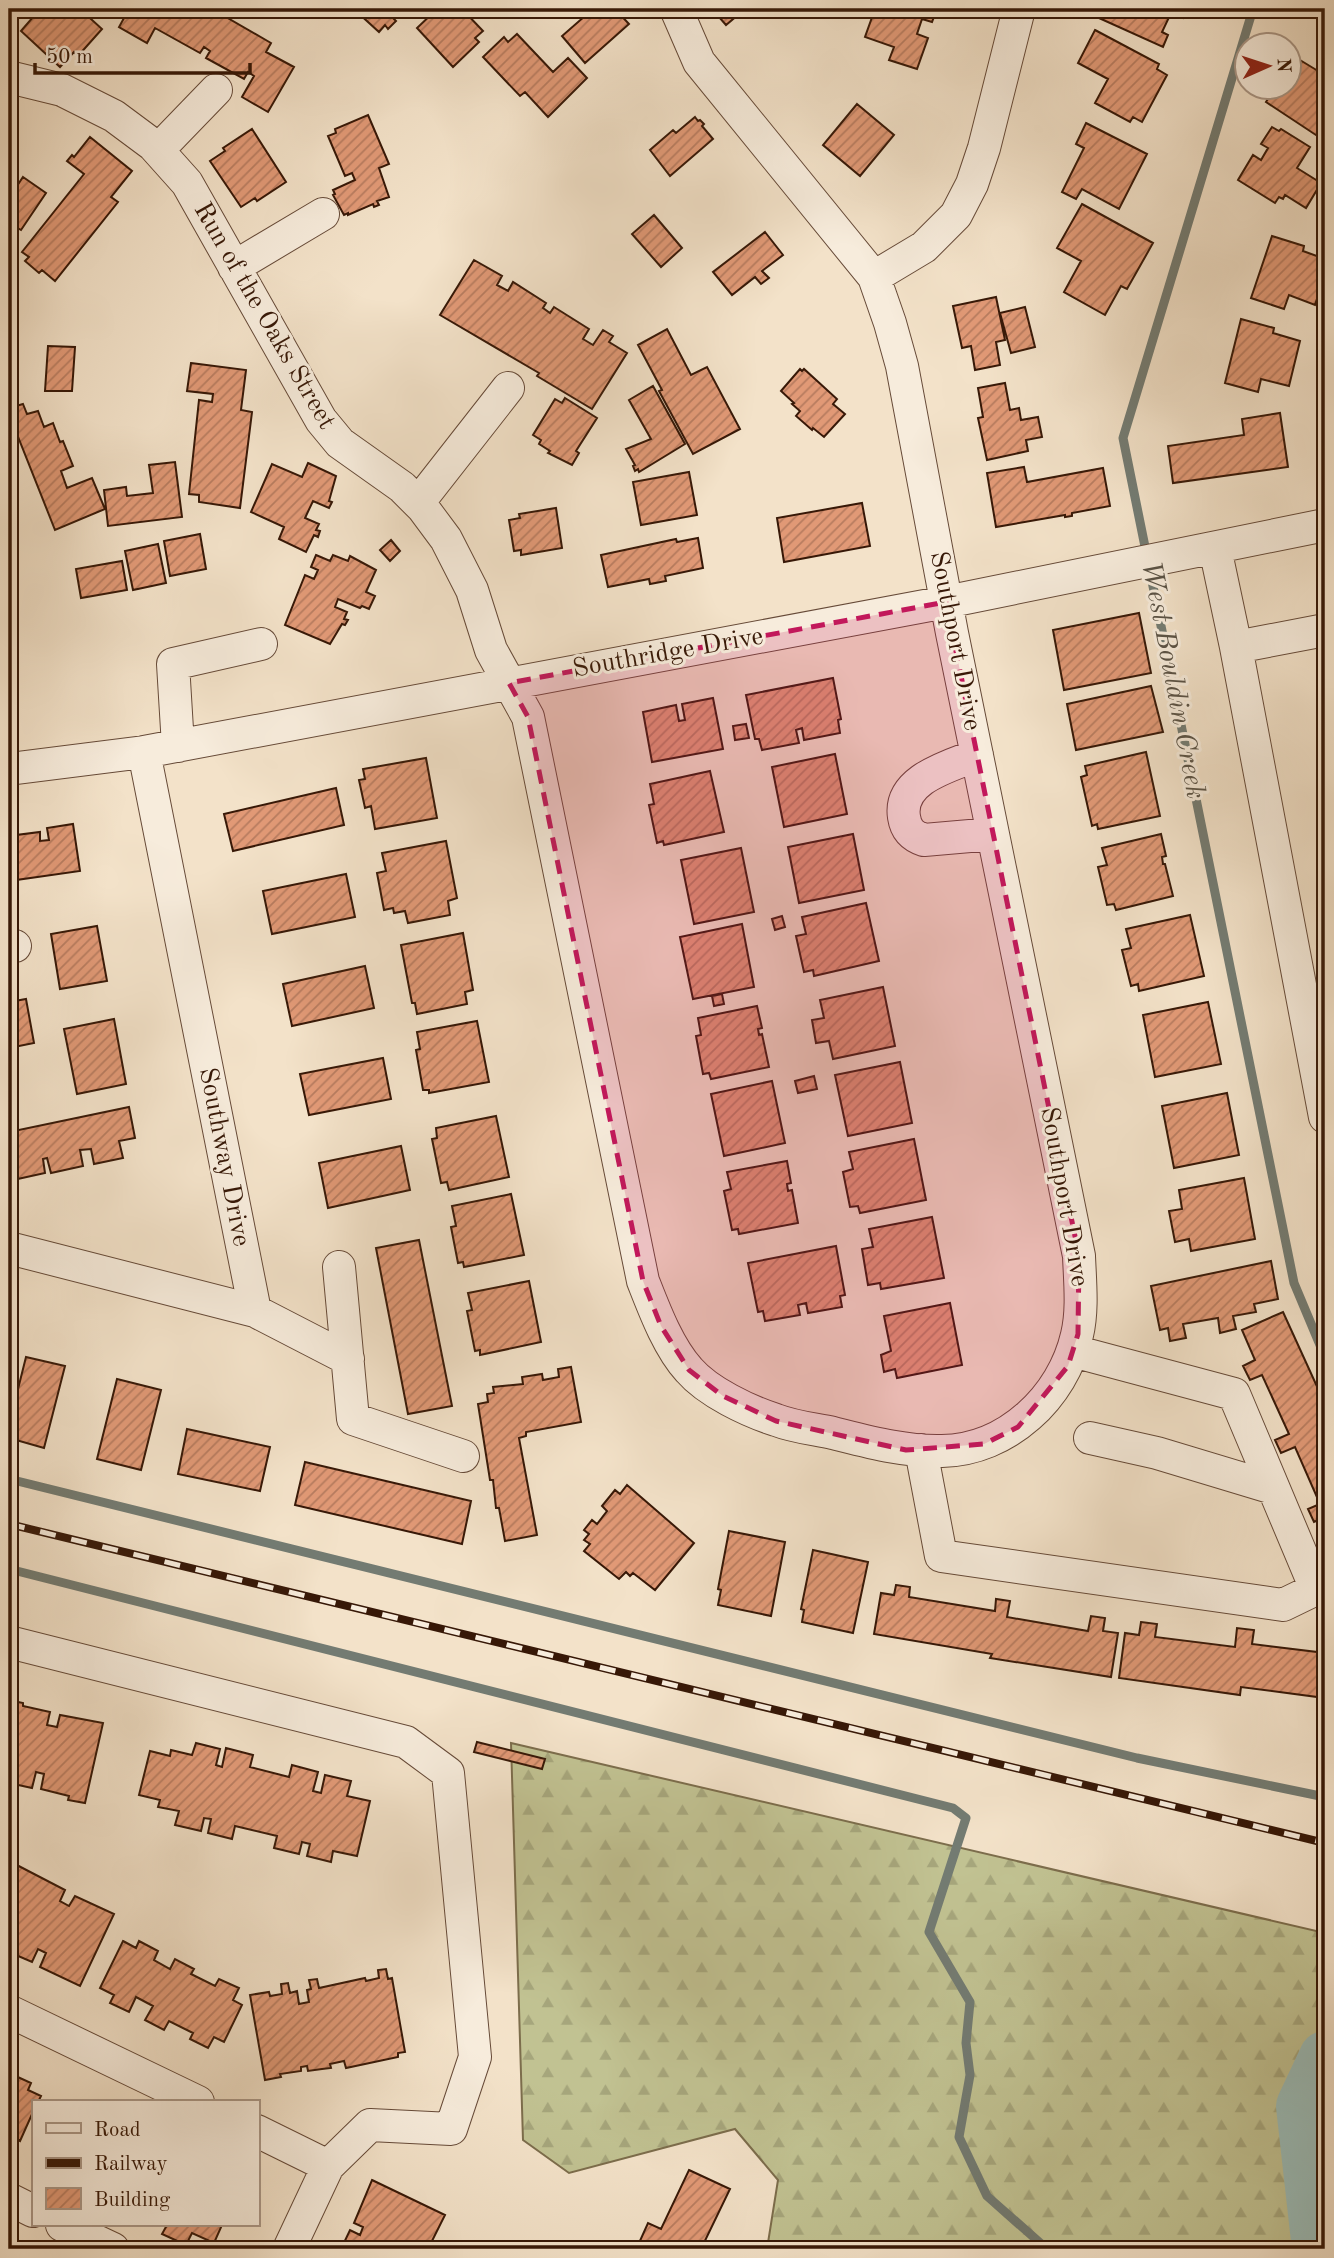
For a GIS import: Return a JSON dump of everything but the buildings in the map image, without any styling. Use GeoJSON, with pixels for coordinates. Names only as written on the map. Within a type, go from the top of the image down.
{"type":"FeatureCollection","features":[{"type":"Feature","properties":{"kind":"street","name":"Southport Drive"},"geometry":{"type":"LineString","coordinates":[[509,682],[528,717],[643,1281],[661,1326],[689,1370],[723,1396],[776,1421],[906,1450],[945,1451],[984,1444],[1018,1427],[1048,1396],[1068,1366],[1078,1334],[1081,1297],[1079,1256],[946,602],[902,366],[874,277],[699,62],[676,9]]}},
{"type":"Feature","properties":{"kind":"street"},"geometry":{"type":"LineString","coordinates":[[874,277],[924,247],[956,215],[967,195],[984,148],[1019,9]]}},
{"type":"Feature","properties":{"kind":"street","name":"Run of the Oaks Street"},"geometry":{"type":"LineString","coordinates":[[9,77],[62,90],[114,116],[158,150],[187,183],[321,420],[340,443],[402,487],[446,539],[472,590],[491,650],[509,682]]}},
{"type":"Feature","properties":{"kind":"street"},"geometry":{"type":"LineString","coordinates":[[158,150],[216,90]]}},
{"type":"Feature","properties":{"kind":"street"},"geometry":{"type":"LineString","coordinates":[[234,267],[323,214]]}},
{"type":"Feature","properties":{"kind":"street"},"geometry":{"type":"LineString","coordinates":[[418,503],[508,388]]}},
{"type":"Feature","properties":{"kind":"street","name":"Southridge Drive"},"geometry":{"type":"LineString","coordinates":[[9,769],[178,746],[946,602],[1325,525]]}},
{"type":"Feature","properties":{"kind":"street"},"geometry":{"type":"LineString","coordinates":[[1214,548],[1236,647],[1324,1109]]}},
{"type":"Feature","properties":{"kind":"street"},"geometry":{"type":"LineString","coordinates":[[1236,647],[1325,630]]}},
{"type":"Feature","properties":{"kind":"street"},"geometry":{"type":"LineString","coordinates":[[178,746],[173,664],[261,644]]}},
{"type":"Feature","properties":{"kind":"street","name":"Southway Drive"},"geometry":{"type":"LineString","coordinates":[[144,752],[255,1311]]}},
{"type":"Feature","properties":{"kind":"street"},"geometry":{"type":"LineString","coordinates":[[977,755],[933,773],[913,787],[903,811],[905,825],[913,836],[924,840],[993,834]]}},
{"type":"Feature","properties":{"kind":"street"},"geometry":{"type":"LineString","coordinates":[[9,1248],[255,1311],[348,1359]]}},
{"type":"Feature","properties":{"kind":"street"},"geometry":{"type":"LineString","coordinates":[[339,1267],[354,1419],[463,1456]]}},
{"type":"Feature","properties":{"kind":"street"},"geometry":{"type":"LineString","coordinates":[[921,1450],[941,1556],[1283,1605],[1316,1589],[1234,1394],[1073,1351]]}},
{"type":"Feature","properties":{"kind":"street"},"geometry":{"type":"LineString","coordinates":[[1090,1438],[1157,1453],[1273,1488]]}},
{"type":"Feature","properties":{"kind":"street"},"geometry":{"type":"LineString","coordinates":[[9,1642],[406,1742],[448,1773],[475,2057],[451,2129],[370,2125],[328,2166],[289,2249]]}},
{"type":"Feature","properties":{"kind":"street"},"geometry":{"type":"LineString","coordinates":[[9,2011],[194,2100]]}},
{"type":"Feature","properties":{"kind":"street"},"geometry":{"type":"LineString","coordinates":[[259,2132],[328,2166]]}},
{"type":"Feature","properties":{"kind":"street"},"geometry":{"type":"LineString","coordinates":[[9,2199],[32,2210]]}},
{"type":"Feature","properties":{"kind":"street"},"geometry":{"type":"LineString","coordinates":[[64,2226],[113,2249]]}},
{"type":"Feature","properties":{"kind":"highlighted area"},"geometry":{"type":"Polygon","coordinates":[[[946,602],[1079,1256],[1078,1334],[1068,1366],[1018,1427],[984,1444],[906,1450],[776,1421],[723,1396],[689,1370],[661,1326],[643,1281],[528,717],[509,683],[946,602]]]}},
{"type":"Feature","properties":{"kind":"green space"},"geometry":{"type":"Polygon","coordinates":[[[511,1743],[1325,1933],[1325,2249],[767,2249],[778,2180],[735,2129],[569,2173],[523,2140],[511,1743]]]}},
{"type":"Feature","properties":{"kind":"waterway","name":"West Bouldin Creek"},"geometry":{"type":"LineString","coordinates":[[1253,9],[1123,438],[1294,1283],[1325,1357]]}},
{"type":"Feature","properties":{"kind":"waterway"},"geometry":{"type":"LineString","coordinates":[[9,1479],[1137,1758],[1325,1797]]}},
{"type":"Feature","properties":{"kind":"waterway"},"geometry":{"type":"LineString","coordinates":[[9,1569],[953,1808],[966,1818],[929,1932],[970,2002],[966,2043],[970,2075],[959,2137],[987,2196],[1047,2249]]}},
{"type":"Feature","properties":{"kind":"waterway","name":"West Bouldin Creek"},"geometry":{"type":"LineString","coordinates":[[1318,2249],[1302,2106],[1325,2057]]}},
{"type":"Feature","properties":{"kind":"railway"},"geometry":{"type":"LineString","coordinates":[[9,1524],[1325,1843]]}}]}
